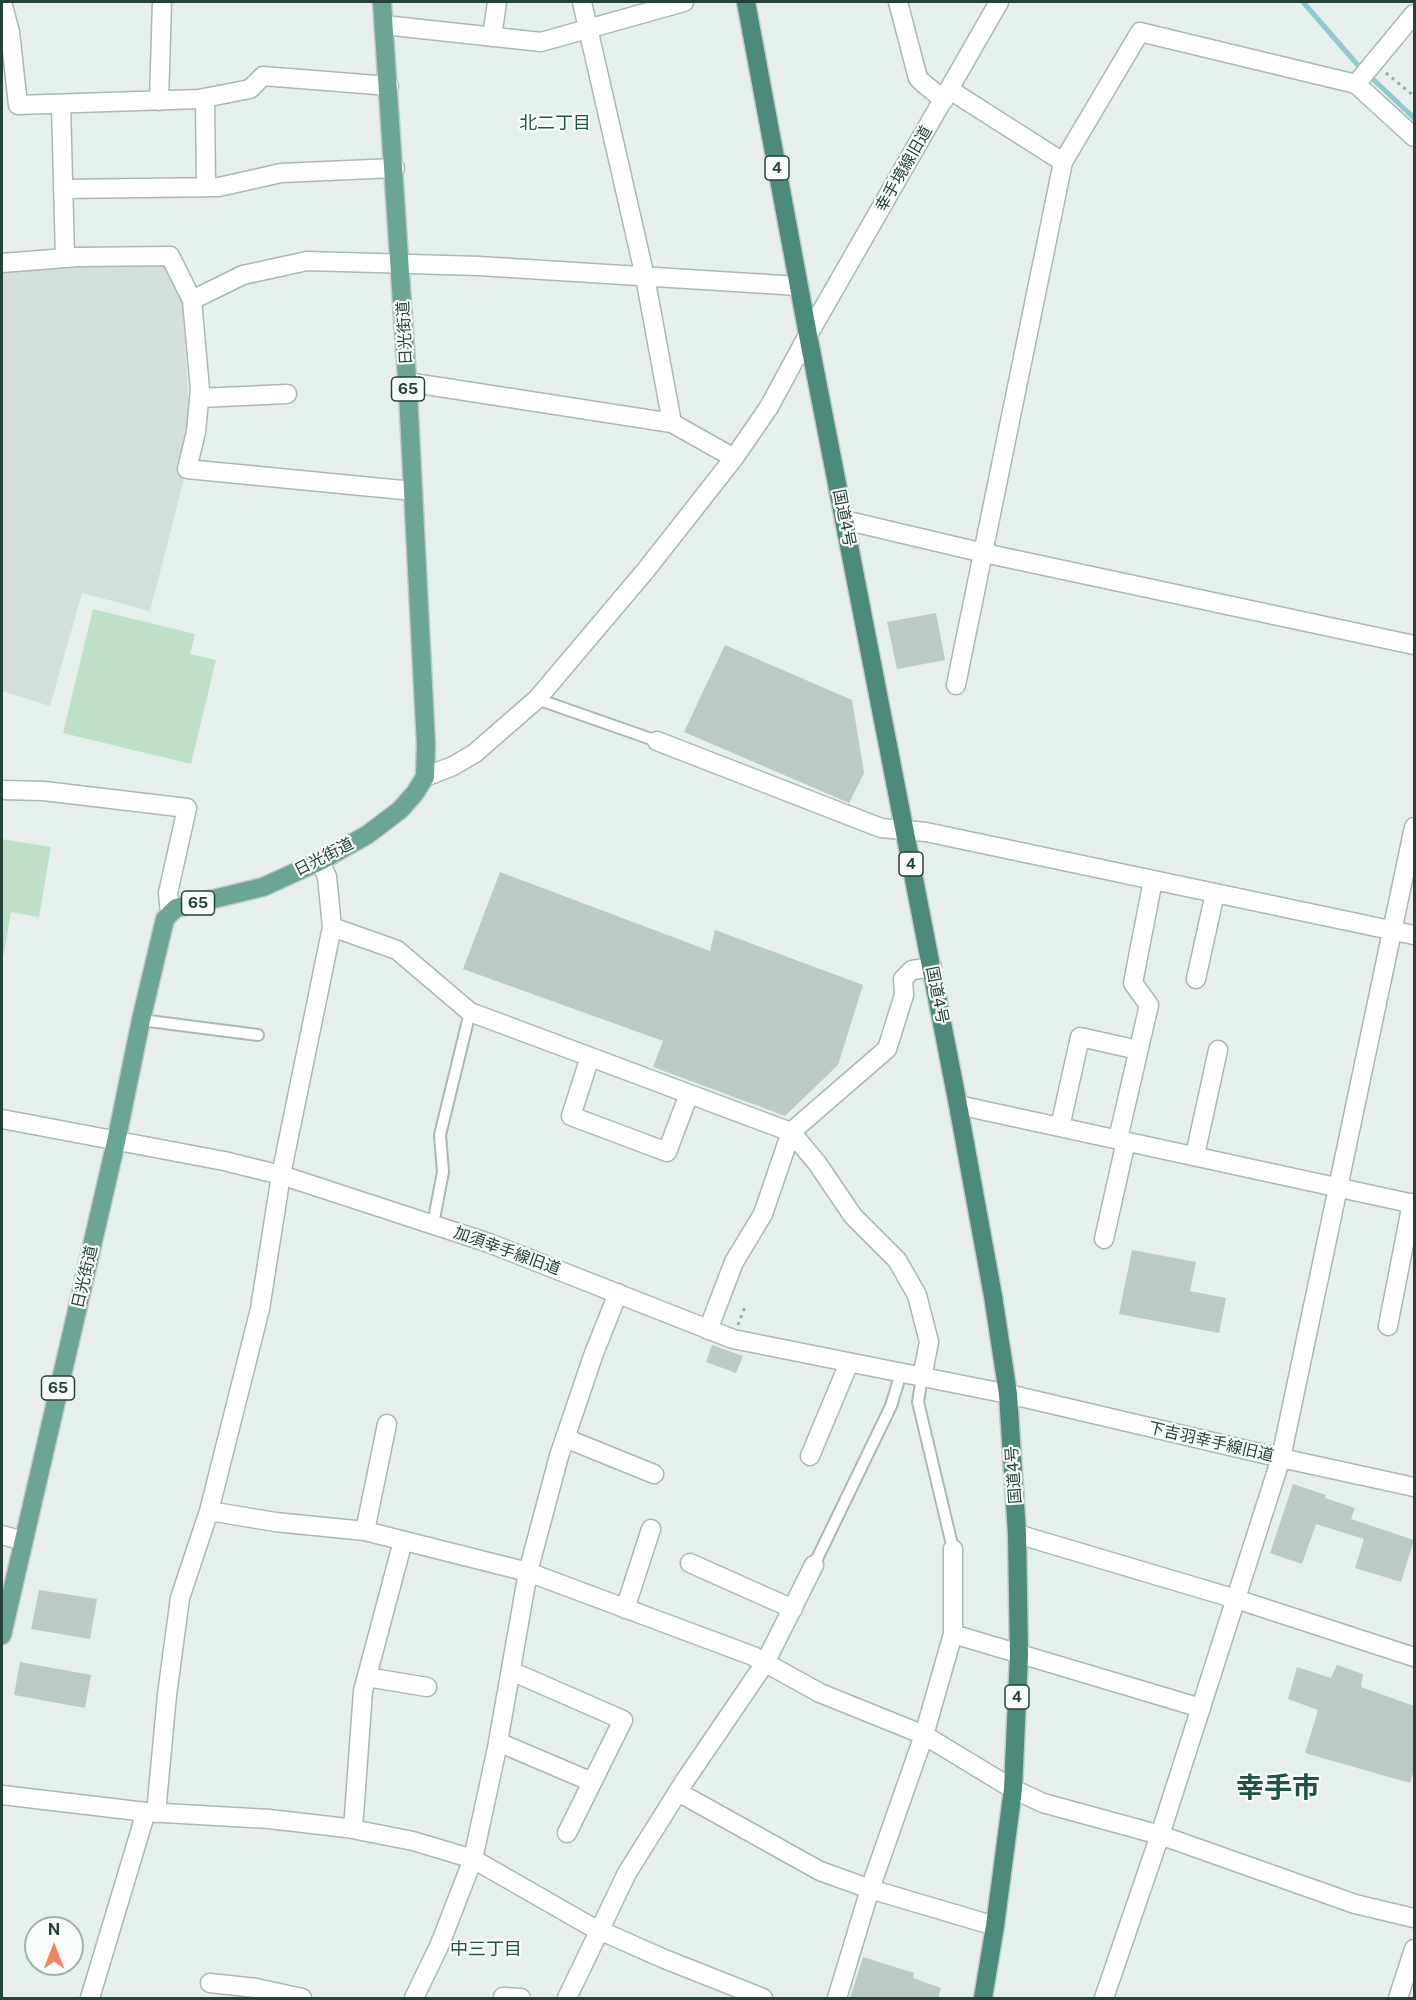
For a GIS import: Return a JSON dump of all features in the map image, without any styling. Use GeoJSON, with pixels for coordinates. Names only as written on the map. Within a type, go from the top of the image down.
{"type":"FeatureCollection","features":[{"type":"Feature","properties":{"kind":"highway","name":"国道4号"},"geometry":{"type":"LineString","coordinates":[[746,2],[808,335],[958,1105],[993,1296],[1008,1394],[1017,1534],[1019,1655],[1013,1789],[983,1998]]}},
{"type":"Feature","properties":{"kind":"main road","name":"日光街道"},"geometry":{"type":"LineString","coordinates":[[2,1635],[165,920],[176,908],[263,887],[320,861],[367,835],[400,810],[425,777],[426,745],[408,382],[382,2]]}},
{"type":"Feature","properties":{"kind":"street"},"geometry":{"type":"LineString","coordinates":[[2,2],[18,105],[205,98],[250,89],[263,76],[389,86]]}},
{"type":"Feature","properties":{"kind":"street"},"geometry":{"type":"LineString","coordinates":[[159,100],[162,2]]}},
{"type":"Feature","properties":{"kind":"street"},"geometry":{"type":"LineString","coordinates":[[492,37],[496,2]]}},
{"type":"Feature","properties":{"kind":"street"},"geometry":{"type":"LineString","coordinates":[[582,2],[645,277],[672,423]]}},
{"type":"Feature","properties":{"kind":"street"},"geometry":{"type":"LineString","coordinates":[[384,25],[542,42],[684,2]]}},
{"type":"Feature","properties":{"kind":"street"},"geometry":{"type":"LineString","coordinates":[[898,2],[918,78],[922,83],[1063,162]]}},
{"type":"Feature","properties":{"kind":"street","name":"幸手境線旧道"},"geometry":{"type":"LineString","coordinates":[[425,777],[453,766],[475,753],[537,699],[646,570],[734,458],[769,407],[999,2]]}},
{"type":"Feature","properties":{"kind":"street"},"geometry":{"type":"LineString","coordinates":[[1356,84],[1414,14]]}},
{"type":"Feature","properties":{"kind":"street"},"geometry":{"type":"LineString","coordinates":[[956,685],[1063,162],[1140,32],[1356,84],[1414,137]]}},
{"type":"Feature","properties":{"kind":"street"},"geometry":{"type":"LineString","coordinates":[[205,98],[206,187]]}},
{"type":"Feature","properties":{"kind":"street"},"geometry":{"type":"LineString","coordinates":[[61,104],[65,258]]}},
{"type":"Feature","properties":{"kind":"street"},"geometry":{"type":"LineString","coordinates":[[63,189],[219,187],[281,173],[394,168]]}},
{"type":"Feature","properties":{"kind":"street"},"geometry":{"type":"LineString","coordinates":[[2,263],[65,258],[170,256],[192,300],[199,398],[196,432],[187,468],[413,491]]}},
{"type":"Feature","properties":{"kind":"street"},"geometry":{"type":"LineString","coordinates":[[192,300],[243,275],[307,261],[479,266],[799,286]]}},
{"type":"Feature","properties":{"kind":"street"},"geometry":{"type":"LineString","coordinates":[[408,382],[672,423],[734,458]]}},
{"type":"Feature","properties":{"kind":"street"},"geometry":{"type":"LineString","coordinates":[[199,398],[287,394]]}},
{"type":"Feature","properties":{"kind":"street"},"geometry":{"type":"LineString","coordinates":[[844,520],[984,553],[1414,645]]}},
{"type":"Feature","properties":{"kind":"street"},"geometry":{"type":"LineString","coordinates":[[657,741],[881,828],[926,832],[1414,935]]}},
{"type":"Feature","properties":{"kind":"street"},"geometry":{"type":"LineString","coordinates":[[2,790],[44,790],[187,808],[168,892],[170,913]]}},
{"type":"Feature","properties":{"kind":"street"},"geometry":{"type":"LineString","coordinates":[[1104,1998],[1160,1835],[1281,1458],[1414,827]]}},
{"type":"Feature","properties":{"kind":"street"},"geometry":{"type":"LineString","coordinates":[[90,1998],[151,1813],[180,1598],[209,1510],[260,1309],[281,1175],[332,927],[327,877],[320,861]]}},
{"type":"Feature","properties":{"kind":"street"},"geometry":{"type":"LineString","coordinates":[[1104,1239],[1138,1050],[1149,1005],[1133,983],[1153,880]]}},
{"type":"Feature","properties":{"kind":"street"},"geometry":{"type":"LineString","coordinates":[[1196,980],[1215,892]]}},
{"type":"Feature","properties":{"kind":"street"},"geometry":{"type":"LineString","coordinates":[[332,927],[398,950],[470,1012],[791,1132],[817,1163],[853,1216],[897,1260],[917,1295],[929,1342],[922,1377]]}},
{"type":"Feature","properties":{"kind":"street"},"geometry":{"type":"LineString","coordinates":[[708,1330],[734,1262],[763,1214],[791,1132],[887,1049],[904,995],[903,980],[912,970],[932,967]]}},
{"type":"Feature","properties":{"kind":"street"},"geometry":{"type":"LineString","coordinates":[[1060,1127],[1080,1037],[1138,1050]]}},
{"type":"Feature","properties":{"kind":"street"},"geometry":{"type":"LineString","coordinates":[[1195,1155],[1218,1050]]}},
{"type":"Feature","properties":{"kind":"street"},"geometry":{"type":"LineString","coordinates":[[590,1057],[571,1116],[592,1124],[667,1152],[689,1094]]}},
{"type":"Feature","properties":{"kind":"street"},"geometry":{"type":"LineString","coordinates":[[958,1105],[1413,1203],[1388,1326]]}},
{"type":"Feature","properties":{"kind":"street","name":"加須幸手線旧道"},"geometry":{"type":"LineString","coordinates":[[2,1119],[224,1161],[281,1175],[489,1243],[733,1339],[1008,1394]]}},
{"type":"Feature","properties":{"kind":"street"},"geometry":{"type":"LineString","coordinates":[[414,1998],[440,1944],[473,1859],[498,1742],[528,1572],[565,1438],[593,1356],[618,1293]]}},
{"type":"Feature","properties":{"kind":"street"},"geometry":{"type":"LineString","coordinates":[[810,1456],[849,1363]]}},
{"type":"Feature","properties":{"kind":"street","name":"下吉羽幸手線旧道"},"geometry":{"type":"LineString","coordinates":[[1008,1394],[1414,1487]]}},
{"type":"Feature","properties":{"kind":"street"},"geometry":{"type":"LineString","coordinates":[[365,1531],[387,1424]]}},
{"type":"Feature","properties":{"kind":"street"},"geometry":{"type":"LineString","coordinates":[[565,1438],[654,1474]]}},
{"type":"Feature","properties":{"kind":"street"},"geometry":{"type":"LineString","coordinates":[[209,1510],[275,1522],[365,1531],[528,1572],[753,1656],[820,1693],[924,1735],[1013,1789],[1043,1803],[1160,1835],[1355,1904],[1414,1918]]}},
{"type":"Feature","properties":{"kind":"street"},"geometry":{"type":"LineString","coordinates":[[625,1610],[651,1529]]}},
{"type":"Feature","properties":{"kind":"street"},"geometry":{"type":"LineString","coordinates":[[1017,1534],[1236,1599],[1414,1657]]}},
{"type":"Feature","properties":{"kind":"street"},"geometry":{"type":"LineString","coordinates":[[2,1535],[23,1540]]}},
{"type":"Feature","properties":{"kind":"street"},"geometry":{"type":"LineString","coordinates":[[353,1829],[363,1691],[403,1541]]}},
{"type":"Feature","properties":{"kind":"street"},"geometry":{"type":"LineString","coordinates":[[837,1998],[870,1889],[924,1735],[953,1634],[953,1549]]}},
{"type":"Feature","properties":{"kind":"street"},"geometry":{"type":"LineString","coordinates":[[690,1563],[793,1609]]}},
{"type":"Feature","properties":{"kind":"street"},"geometry":{"type":"LineString","coordinates":[[567,1998],[627,1873],[678,1792],[765,1663],[814,1565]]}},
{"type":"Feature","properties":{"kind":"street"},"geometry":{"type":"LineString","coordinates":[[953,1634],[1201,1708]]}},
{"type":"Feature","properties":{"kind":"street"},"geometry":{"type":"LineString","coordinates":[[511,1671],[623,1720],[567,1833]]}},
{"type":"Feature","properties":{"kind":"street"},"geometry":{"type":"LineString","coordinates":[[367,1677],[427,1687]]}},
{"type":"Feature","properties":{"kind":"street"},"geometry":{"type":"LineString","coordinates":[[498,1742],[592,1782]]}},
{"type":"Feature","properties":{"kind":"street"},"geometry":{"type":"LineString","coordinates":[[678,1792],[820,1872],[995,1926]]}},
{"type":"Feature","properties":{"kind":"street"},"geometry":{"type":"LineString","coordinates":[[2,1795],[151,1813],[269,1819],[353,1829],[413,1841],[473,1859],[600,1930],[662,1958],[763,1998]]}},
{"type":"Feature","properties":{"kind":"street"},"geometry":{"type":"LineString","coordinates":[[1398,1998],[1414,1949]]}},
{"type":"Feature","properties":{"kind":"street"},"geometry":{"type":"LineString","coordinates":[[210,1983],[256,1988],[302,1998]]}},
{"type":"Feature","properties":{"kind":"lane"},"geometry":{"type":"LineString","coordinates":[[537,699],[657,741]]}},
{"type":"Feature","properties":{"kind":"lane"},"geometry":{"type":"LineString","coordinates":[[432,1224],[443,1172],[440,1135],[470,1012]]}},
{"type":"Feature","properties":{"kind":"lane"},"geometry":{"type":"LineString","coordinates":[[141,1020],[258,1035]]}},
{"type":"Feature","properties":{"kind":"lane"},"geometry":{"type":"LineString","coordinates":[[814,1565],[891,1406],[901,1373]]}},
{"type":"Feature","properties":{"kind":"lane"},"geometry":{"type":"LineString","coordinates":[[922,1377],[918,1401],[953,1549]]}},
{"type":"Feature","properties":{"kind":"path"},"geometry":{"type":"LineString","coordinates":[[1375,63],[1414,96]]}},
{"type":"Feature","properties":{"kind":"shaded area"},"geometry":{"type":"Polygon","coordinates":[[[108,264],[165,266],[182,300],[190,422],[177,465],[184,479],[150,611],[82,593],[50,706],[2,691],[2,272],[108,264]]]}},
{"type":"Feature","properties":{"kind":"green space"},"geometry":{"type":"Polygon","coordinates":[[[93,609],[195,634],[190,654],[216,660],[191,764],[63,733],[93,609]]]}},
{"type":"Feature","properties":{"kind":"green space"},"geometry":{"type":"Polygon","coordinates":[[[2,839],[51,847],[39,917],[11,912],[4,954],[2,953],[2,839]]]}},
{"type":"Feature","properties":{"kind":"building"},"geometry":{"type":"Polygon","coordinates":[[[936,613],[945,660],[897,669],[887,622],[936,613]]]}},
{"type":"Feature","properties":{"kind":"building"},"geometry":{"type":"Polygon","coordinates":[[[725,645],[852,700],[864,773],[849,803],[684,732],[725,645]]]}},
{"type":"Feature","properties":{"kind":"building"},"geometry":{"type":"Polygon","coordinates":[[[500,872],[710,951],[715,930],[863,985],[838,1065],[785,1116],[653,1067],[663,1041],[463,969],[500,872]]]}},
{"type":"Feature","properties":{"kind":"building"},"geometry":{"type":"Polygon","coordinates":[[[1132,1250],[1196,1262],[1190,1291],[1226,1298],[1219,1333],[1119,1314],[1132,1250]]]}},
{"type":"Feature","properties":{"kind":"building"},"geometry":{"type":"Polygon","coordinates":[[[712,1345],[743,1356],[736,1373],[706,1362],[712,1345]]]}},
{"type":"Feature","properties":{"kind":"building"},"geometry":{"type":"Polygon","coordinates":[[[1293,1484],[1355,1508],[1351,1519],[1414,1540],[1401,1582],[1355,1568],[1364,1539],[1316,1524],[1302,1564],[1270,1553],[1293,1484]]]}},
{"type":"Feature","properties":{"kind":"building"},"geometry":{"type":"Polygon","coordinates":[[[39,1590],[97,1599],[90,1639],[31,1629],[39,1590]]]}},
{"type":"Feature","properties":{"kind":"building"},"geometry":{"type":"Polygon","coordinates":[[[20,1662],[91,1675],[85,1708],[14,1695],[20,1662]]]}},
{"type":"Feature","properties":{"kind":"building"},"geometry":{"type":"Polygon","coordinates":[[[1337,1665],[1363,1674],[1361,1687],[1414,1706],[1414,1770],[1410,1783],[1305,1753],[1318,1710],[1288,1699],[1297,1667],[1331,1678],[1337,1665]]]}},
{"type":"Feature","properties":{"kind":"building"},"geometry":{"type":"Polygon","coordinates":[[[863,1957],[914,1973],[913,1978],[941,1988],[938,1998],[850,1998],[863,1957]]]}},
{"type":"Feature","properties":{"kind":"waterway"},"geometry":{"type":"LineString","coordinates":[[1303,2],[1356,63],[1414,118]]}},
{"type":"Feature","properties":{"kind":"district","name":"北二丁目"},"geometry":{"type":"Point","coordinates":[555,123]}},
{"type":"Feature","properties":{"kind":"district","name":"幸手市"},"geometry":{"type":"Point","coordinates":[1278,1788]}},
{"type":"Feature","properties":{"kind":"district","name":"中三丁目"},"geometry":{"type":"Point","coordinates":[486,1949]}}]}
